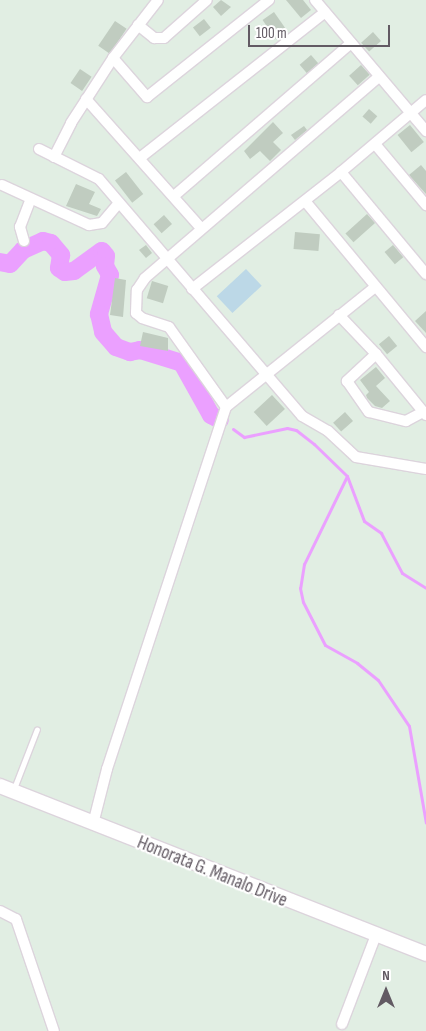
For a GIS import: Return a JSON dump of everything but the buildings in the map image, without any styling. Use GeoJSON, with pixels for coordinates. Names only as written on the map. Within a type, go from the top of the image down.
{"type":"FeatureCollection","features":[{"type":"Feature","properties":{"kind":"street"},"geometry":{"type":"LineString","coordinates":[[54,157],[86,100],[113,58],[158,0]]}},
{"type":"Feature","properties":{"kind":"street"},"geometry":{"type":"LineString","coordinates":[[138,25],[154,38],[164,38],[207,0]]}},
{"type":"Feature","properties":{"kind":"street"},"geometry":{"type":"LineString","coordinates":[[113,58],[147,97],[269,0]]}},
{"type":"Feature","properties":{"kind":"street"},"geometry":{"type":"LineString","coordinates":[[315,0],[426,131]]}},
{"type":"Feature","properties":{"kind":"street"},"geometry":{"type":"LineString","coordinates":[[141,157],[324,12]]}},
{"type":"Feature","properties":{"kind":"street"},"geometry":{"type":"LineString","coordinates":[[174,196],[351,43]]}},
{"type":"Feature","properties":{"kind":"street"},"geometry":{"type":"LineString","coordinates":[[226,407],[168,327],[142,318],[136,313],[137,290],[145,278],[201,228],[379,77]]}},
{"type":"Feature","properties":{"kind":"street"},"geometry":{"type":"LineString","coordinates":[[86,100],[141,157],[201,228]]}},
{"type":"Feature","properties":{"kind":"street"},"geometry":{"type":"LineString","coordinates":[[192,289],[341,172],[412,114],[426,100]]}},
{"type":"Feature","properties":{"kind":"street"},"geometry":{"type":"LineString","coordinates":[[375,144],[426,206]]}},
{"type":"Feature","properties":{"kind":"street"},"geometry":{"type":"LineString","coordinates":[[39,149],[91,173],[302,416],[328,431],[351,454],[426,469]]}},
{"type":"Feature","properties":{"kind":"street"},"geometry":{"type":"LineString","coordinates":[[341,172],[426,274]]}},
{"type":"Feature","properties":{"kind":"street"},"geometry":{"type":"LineString","coordinates":[[2,185],[31,199],[96,225],[102,223],[118,204]]}},
{"type":"Feature","properties":{"kind":"street"},"geometry":{"type":"LineString","coordinates":[[24,240],[20,227],[31,199]]}},
{"type":"Feature","properties":{"kind":"street"},"geometry":{"type":"LineString","coordinates":[[305,201],[426,347]]}},
{"type":"Feature","properties":{"kind":"street"},"geometry":{"type":"LineString","coordinates":[[93,824],[113,751],[226,407],[267,377],[375,286]]}},
{"type":"Feature","properties":{"kind":"street"},"geometry":{"type":"LineString","coordinates":[[339,315],[376,354],[424,413],[406,421],[369,412],[347,381],[376,354]]}},
{"type":"Feature","properties":{"kind":"street","name":"Honorata G. Manalo Drive"},"geometry":{"type":"LineString","coordinates":[[6,789],[426,954]]}},
{"type":"Feature","properties":{"kind":"street"},"geometry":{"type":"LineString","coordinates":[[0,911],[16,919],[54,1031]]}},
{"type":"Feature","properties":{"kind":"street"},"geometry":{"type":"LineString","coordinates":[[342,1024],[376,935]]}},
{"type":"Feature","properties":{"kind":"lane"},"geometry":{"type":"LineString","coordinates":[[6,789],[37,729]]}},
{"type":"Feature","properties":{"kind":"shaded area"},"geometry":{"type":"Polygon","coordinates":[[[246,269],[262,286],[232,313],[217,296],[246,269]]]}},
{"type":"Feature","properties":{"kind":"waterway"},"geometry":{"type":"LineString","coordinates":[[0,262],[10,264],[23,250],[43,241],[51,243],[61,255],[59,268],[65,272],[74,271],[102,251],[106,256],[105,266],[110,275],[99,314],[103,332],[116,347],[130,352],[140,350],[182,363],[211,415],[220,420]]}},
{"type":"Feature","properties":{"kind":"waterway"},"geometry":{"type":"LineString","coordinates":[[233,429],[244,437],[287,428],[296,430],[314,444],[347,476],[364,521],[381,533],[402,573],[426,588]]}},
{"type":"Feature","properties":{"kind":"waterway"},"geometry":{"type":"LineString","coordinates":[[347,476],[304,564],[300,588],[303,602],[325,645],[357,663],[378,680],[409,726],[426,823]]}}]}
